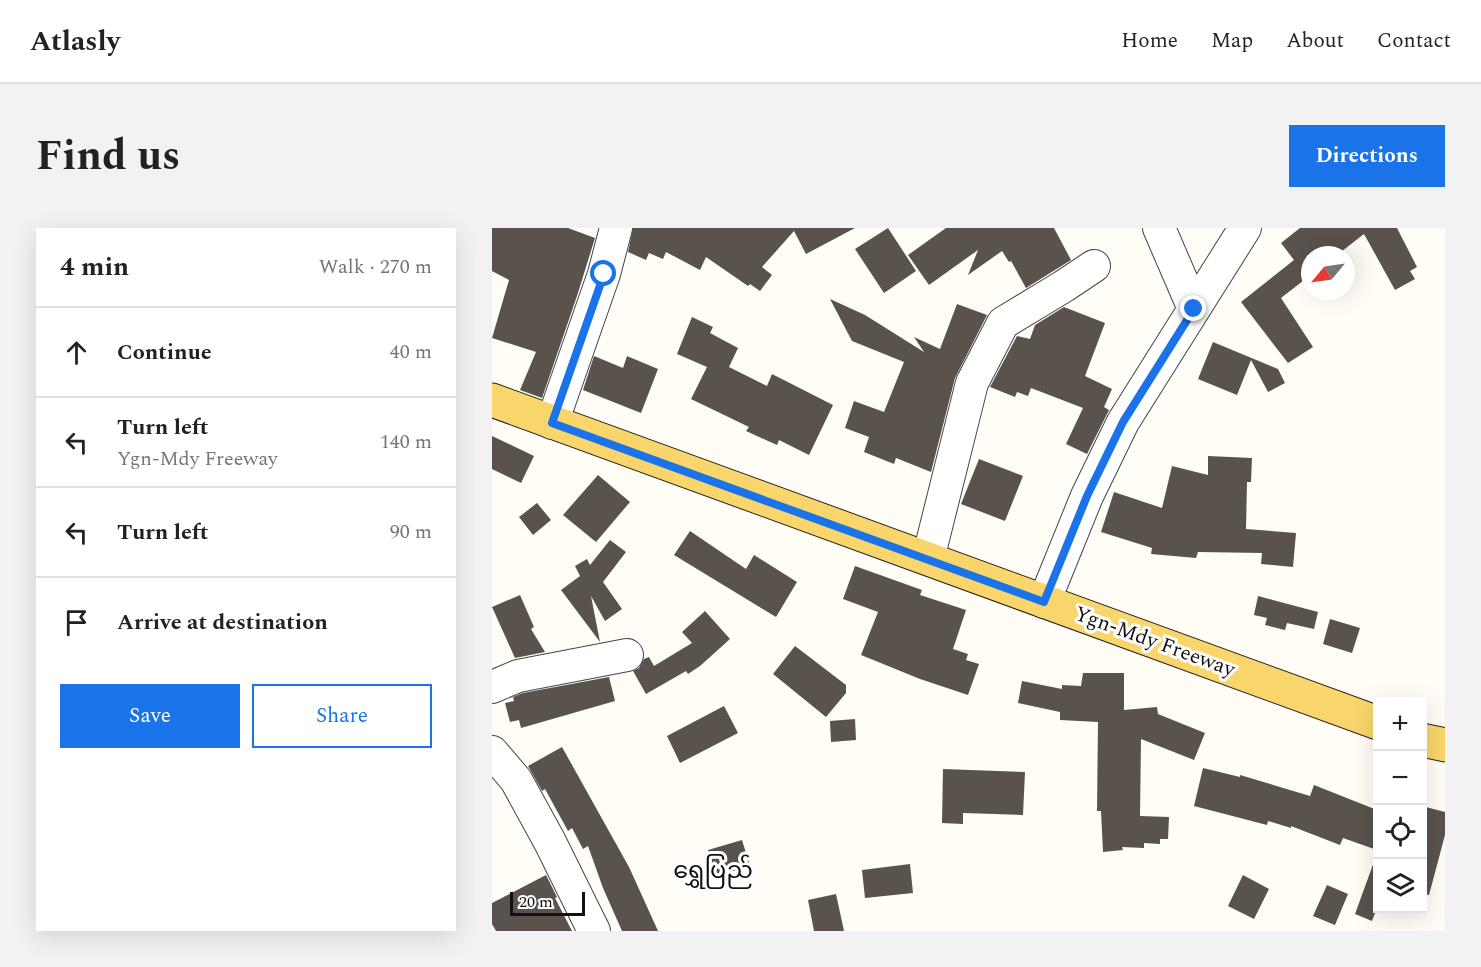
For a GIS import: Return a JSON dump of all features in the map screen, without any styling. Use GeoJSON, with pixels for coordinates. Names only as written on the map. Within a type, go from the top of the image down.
{"type":"FeatureCollection","features":[{"type":"Feature","properties":{"kind":"main road","name":"Ygn-Mdy Freeway"},"geometry":{"type":"LineString","coordinates":[[492,400],[1373,722]]}},
{"type":"Feature","properties":{"kind":"main road"},"geometry":{"type":"LineString","coordinates":[[1427,741],[1445,746]]}},
{"type":"Feature","properties":{"kind":"street"},"geometry":{"type":"LineString","coordinates":[[552,423],[604,274],[616,228]]}},
{"type":"Feature","properties":{"kind":"street"},"geometry":{"type":"LineString","coordinates":[[1159,228],[1194,309]]}},
{"type":"Feature","properties":{"kind":"street"},"geometry":{"type":"LineString","coordinates":[[1044,602],[1087,496],[1123,422],[1245,228]]}},
{"type":"Feature","properties":{"kind":"street"},"geometry":{"type":"LineString","coordinates":[[928,559],[972,384],[1003,323],[1094,266]]}},
{"type":"Feature","properties":{"kind":"street"},"geometry":{"type":"LineString","coordinates":[[492,687],[518,676],[627,655]]}},
{"type":"Feature","properties":{"kind":"street"},"geometry":{"type":"LineString","coordinates":[[492,752],[516,780],[594,931]]}},
{"type":"Feature","properties":{"kind":"building"},"geometry":{"type":"Polygon","coordinates":[[[492,228],[568,228],[595,238],[542,398],[520,390],[536,352],[492,338],[509,280],[492,271],[492,228]]]}},
{"type":"Feature","properties":{"kind":"building"},"geometry":{"type":"Polygon","coordinates":[[[633,228],[855,228],[806,254],[794,231],[762,267],[772,275],[760,291],[750,284],[748,286],[706,257],[700,270],[666,252],[663,259],[649,253],[646,260],[628,252],[633,228]]]}},
{"type":"Feature","properties":{"kind":"building"},"geometry":{"type":"Polygon","coordinates":[[[888,228],[916,271],[884,293],[855,249],[888,228]]]}},
{"type":"Feature","properties":{"kind":"building"},"geometry":{"type":"Polygon","coordinates":[[[946,228],[1054,228],[1071,260],[1026,288],[1011,261],[1009,262],[1002,251],[968,275],[978,250],[929,285],[908,255],[946,228]]]}},
{"type":"Feature","properties":{"kind":"building"},"geometry":{"type":"Polygon","coordinates":[[[1300,228],[1397,228],[1417,267],[1410,271],[1415,279],[1395,290],[1364,234],[1349,246],[1301,246],[1301,282],[1281,298],[1313,347],[1288,363],[1241,302],[1294,260],[1281,243],[1300,228]]]}},
{"type":"Feature","properties":{"kind":"building"},"geometry":{"type":"Polygon","coordinates":[[[830,299],[865,315],[924,352],[914,337],[940,349],[957,304],[987,315],[955,378],[931,472],[896,458],[894,464],[864,452],[869,437],[845,428],[854,401],[884,412],[904,362],[852,341],[830,299]]]}},
{"type":"Feature","properties":{"kind":"building"},"geometry":{"type":"Polygon","coordinates":[[[1064,307],[1105,323],[1085,376],[1112,389],[1104,407],[1109,410],[1087,454],[1066,444],[1083,408],[1031,388],[1028,396],[1017,392],[1015,397],[990,387],[1017,336],[1030,339],[1035,325],[1064,307]]]}},
{"type":"Feature","properties":{"kind":"building"},"geometry":{"type":"Polygon","coordinates":[[[692,317],[713,327],[710,333],[738,348],[729,367],[767,386],[772,374],[833,405],[809,455],[779,440],[777,445],[746,431],[749,427],[691,399],[707,367],[677,354],[692,317]]]}},
{"type":"Feature","properties":{"kind":"building"},"geometry":{"type":"Polygon","coordinates":[[[1213,342],[1278,369],[1285,383],[1268,392],[1251,360],[1237,395],[1198,379],[1213,342]]]}},
{"type":"Feature","properties":{"kind":"building"},"geometry":{"type":"Polygon","coordinates":[[[594,356],[623,368],[627,356],[658,369],[641,413],[583,390],[594,356]]]}},
{"type":"Feature","properties":{"kind":"building"},"geometry":{"type":"Polygon","coordinates":[[[492,436],[534,456],[521,483],[492,469],[492,436]]]}},
{"type":"Feature","properties":{"kind":"building"},"geometry":{"type":"Polygon","coordinates":[[[1208,456],[1252,458],[1251,482],[1247,482],[1246,529],[1296,533],[1293,567],[1261,564],[1262,553],[1198,552],[1196,558],[1151,554],[1152,548],[1101,532],[1114,492],[1162,508],[1172,466],[1208,475],[1208,456]]]}},
{"type":"Feature","properties":{"kind":"building"},"geometry":{"type":"Polygon","coordinates":[[[979,459],[1023,476],[1005,521],[961,504],[979,459]]]}},
{"type":"Feature","properties":{"kind":"building"},"geometry":{"type":"Polygon","coordinates":[[[598,475],[630,502],[596,542],[563,515],[598,475]]]}},
{"type":"Feature","properties":{"kind":"building"},"geometry":{"type":"Polygon","coordinates":[[[537,503],[551,520],[533,535],[519,517],[537,503]]]}},
{"type":"Feature","properties":{"kind":"building"},"geometry":{"type":"Polygon","coordinates":[[[690,531],[746,569],[754,555],[797,582],[776,617],[674,555],[690,531]]]}},
{"type":"Feature","properties":{"kind":"building"},"geometry":{"type":"Polygon","coordinates":[[[610,540],[626,552],[603,582],[622,609],[605,621],[591,596],[600,642],[561,590],[580,576],[575,566],[587,559],[590,565],[610,540]]]}},
{"type":"Feature","properties":{"kind":"building"},"geometry":{"type":"Polygon","coordinates":[[[855,566],[922,590],[920,595],[966,610],[953,649],[968,654],[966,660],[979,664],[968,695],[920,679],[861,655],[878,612],[843,599],[855,566]]]}},
{"type":"Feature","properties":{"kind":"building"},"geometry":{"type":"Polygon","coordinates":[[[520,595],[534,627],[531,629],[545,652],[515,658],[492,607],[520,595]]]}},
{"type":"Feature","properties":{"kind":"building"},"geometry":{"type":"Polygon","coordinates":[[[1258,596],[1318,612],[1314,629],[1287,623],[1285,630],[1265,625],[1267,618],[1254,615],[1258,596]]]}},
{"type":"Feature","properties":{"kind":"building"},"geometry":{"type":"Polygon","coordinates":[[[705,611],[730,639],[688,674],[686,671],[646,694],[633,671],[639,668],[644,659],[649,657],[654,666],[692,643],[682,632],[705,611]]]}},
{"type":"Feature","properties":{"kind":"building"},"geometry":{"type":"Polygon","coordinates":[[[1330,619],[1360,628],[1352,653],[1323,644],[1330,619]]]}},
{"type":"Feature","properties":{"kind":"building"},"geometry":{"type":"Polygon","coordinates":[[[795,646],[846,685],[846,693],[826,717],[773,674],[795,646]]]}},
{"type":"Feature","properties":{"kind":"building"},"geometry":{"type":"Polygon","coordinates":[[[1083,673],[1124,673],[1124,710],[1157,707],[1158,714],[1205,733],[1194,760],[1141,739],[1140,816],[1169,817],[1168,839],[1160,839],[1160,844],[1144,843],[1144,848],[1122,847],[1123,850],[1103,852],[1101,811],[1097,811],[1098,722],[1060,720],[1060,712],[1018,703],[1022,681],[1062,689],[1062,685],[1081,686],[1083,673]]]}},
{"type":"Feature","properties":{"kind":"building"},"geometry":{"type":"Polygon","coordinates":[[[609,677],[615,701],[521,728],[519,720],[510,722],[505,703],[514,701],[513,697],[523,693],[609,677]]]}},
{"type":"Feature","properties":{"kind":"building"},"geometry":{"type":"Polygon","coordinates":[[[724,706],[738,733],[680,763],[667,736],[724,706]]]}},
{"type":"Feature","properties":{"kind":"building"},"geometry":{"type":"Polygon","coordinates":[[[855,719],[856,740],[831,742],[830,721],[855,719]]]}},
{"type":"Feature","properties":{"kind":"building"},"geometry":{"type":"Polygon","coordinates":[[[562,747],[629,867],[658,931],[622,931],[588,846],[583,849],[572,828],[568,831],[545,789],[542,791],[528,766],[562,747]]]}},
{"type":"Feature","properties":{"kind":"building"},"geometry":{"type":"Polygon","coordinates":[[[1203,768],[1240,777],[1240,775],[1310,796],[1314,785],[1373,808],[1373,849],[1343,838],[1340,845],[1291,826],[1291,828],[1268,821],[1267,825],[1194,806],[1203,768]]]}},
{"type":"Feature","properties":{"kind":"building"},"geometry":{"type":"Polygon","coordinates":[[[943,769],[1025,772],[1023,815],[963,813],[963,824],[942,823],[943,769]]]}},
{"type":"Feature","properties":{"kind":"building"},"geometry":{"type":"Polygon","coordinates":[[[1427,807],[1445,812],[1445,835],[1429,895],[1427,895],[1427,807]]]}},
{"type":"Feature","properties":{"kind":"building"},"geometry":{"type":"Polygon","coordinates":[[[742,840],[750,866],[716,876],[708,850],[742,840]]]}},
{"type":"Feature","properties":{"kind":"building"},"geometry":{"type":"Polygon","coordinates":[[[910,864],[913,893],[865,898],[862,870],[910,864]]]}},
{"type":"Feature","properties":{"kind":"building"},"geometry":{"type":"Polygon","coordinates":[[[1373,864],[1373,913],[1375,913],[1372,921],[1355,914],[1373,864]]]}},
{"type":"Feature","properties":{"kind":"building"},"geometry":{"type":"Polygon","coordinates":[[[546,875],[572,931],[496,931],[492,924],[492,903],[546,875]]]}},
{"type":"Feature","properties":{"kind":"building"},"geometry":{"type":"Polygon","coordinates":[[[1243,875],[1269,889],[1254,919],[1228,906],[1243,875]]]}},
{"type":"Feature","properties":{"kind":"building"},"geometry":{"type":"Polygon","coordinates":[[[1327,885],[1348,894],[1335,925],[1313,916],[1327,885]]]}},
{"type":"Feature","properties":{"kind":"building"},"geometry":{"type":"Polygon","coordinates":[[[836,894],[844,931],[814,931],[808,900],[836,894]]]}},
{"type":"Feature","properties":{"kind":"district","name":"ရွှေပြည်"},"geometry":{"type":"Point","coordinates":[713,870]}},
{"type":"Feature","properties":{"kind":"route"},"geometry":{"type":"LineString","coordinates":[[604,274],[552,423],[1044,602],[1087,496],[1123,422],[1194,309]]}}]}
